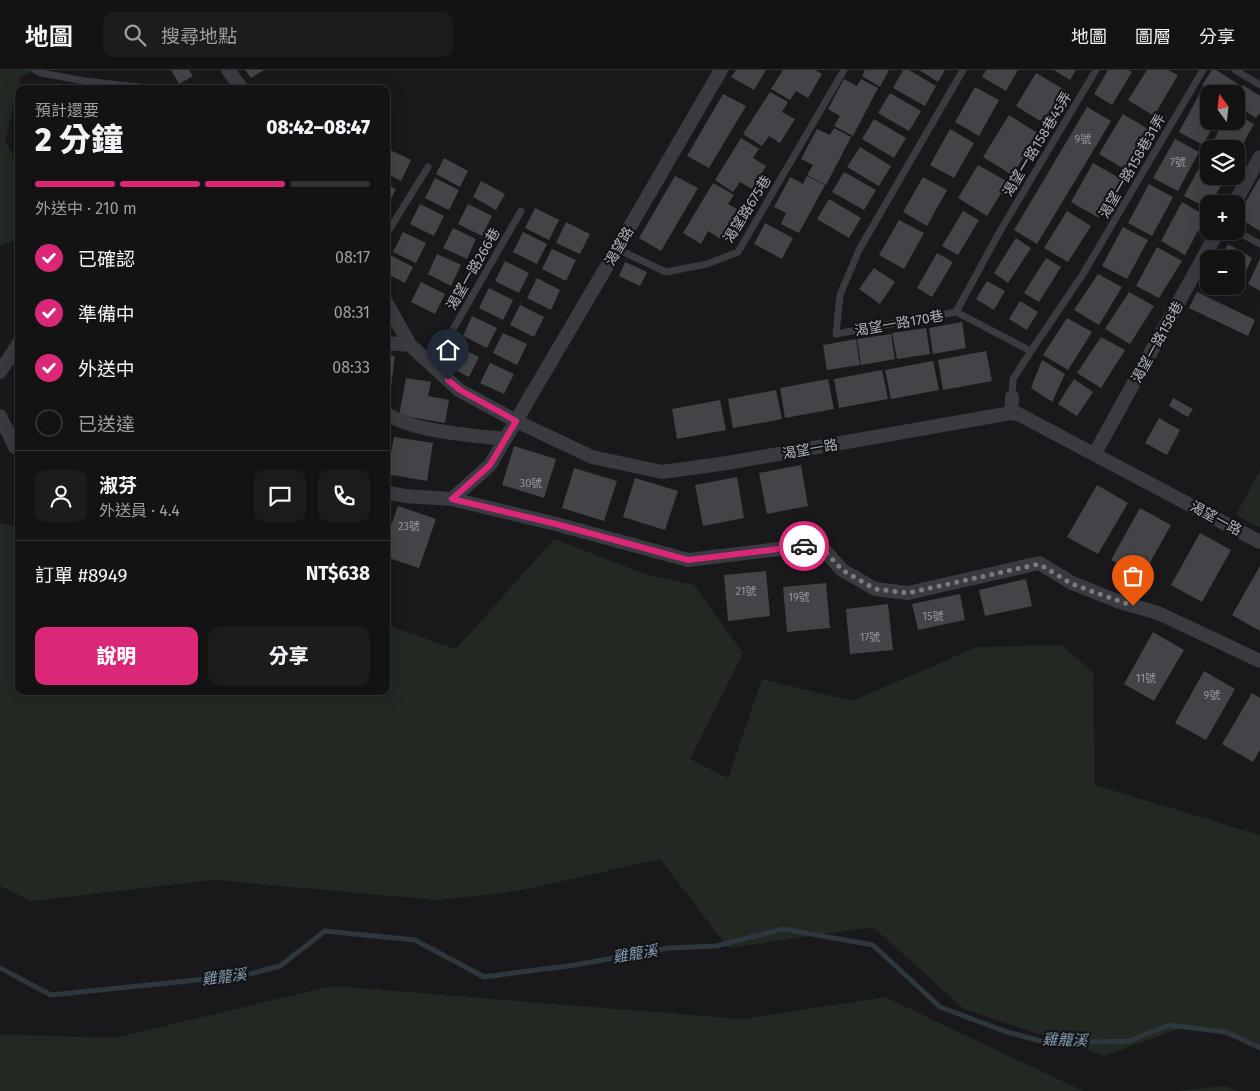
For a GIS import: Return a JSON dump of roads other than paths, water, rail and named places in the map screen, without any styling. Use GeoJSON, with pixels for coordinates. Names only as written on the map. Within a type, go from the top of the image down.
{"type":"FeatureCollection","features":[{"type":"Feature","properties":{"kind":"street"},"geometry":{"type":"LineString","coordinates":[[228,70],[239,85]]}},
{"type":"Feature","properties":{"kind":"street","name":"渴望路"},"geometry":{"type":"LineString","coordinates":[[452,499],[490,465],[721,70]]}},
{"type":"Feature","properties":{"kind":"street"},"geometry":{"type":"LineString","coordinates":[[1239,195],[1260,157]]}},
{"type":"Feature","properties":{"kind":"street","name":"渴望一路158巷"},"geometry":{"type":"LineString","coordinates":[[1095,453],[1213,240]]}},
{"type":"Feature","properties":{"kind":"street","name":"渴望一路"},"geometry":{"type":"LineString","coordinates":[[390,309],[410,345],[460,390],[516,421],[592,457],[662,472],[737,462],[1011,413],[1018,414],[1095,453],[1260,542]]}},
{"type":"Feature","properties":{"kind":"street"},"geometry":{"type":"LineString","coordinates":[[390,343],[410,345]]}},
{"type":"Feature","properties":{"kind":"street"},"geometry":{"type":"LineString","coordinates":[[0,372],[15,349]]}},
{"type":"Feature","properties":{"kind":"street"},"geometry":{"type":"LineString","coordinates":[[1011,413],[1012,397]]}},
{"type":"Feature","properties":{"kind":"street"},"geometry":{"type":"LineString","coordinates":[[0,416],[15,447]]}},
{"type":"Feature","properties":{"kind":"street"},"geometry":{"type":"LineString","coordinates":[[390,416],[396,420],[442,430],[505,439]]}},
{"type":"Feature","properties":{"kind":"street"},"geometry":{"type":"LineString","coordinates":[[390,493],[405,496],[452,499],[556,524],[688,560],[819,544],[842,570],[875,589],[908,593],[1039,564],[1072,584],[1120,602],[1158,613],[1260,661]]}},
{"type":"Feature","properties":{"kind":"lane"},"geometry":{"type":"LineString","coordinates":[[35,70],[41,73],[84,81],[120,85]]}},
{"type":"Feature","properties":{"kind":"lane","name":"渴望路675巷"},"geometry":{"type":"LineString","coordinates":[[617,250],[666,272],[707,264],[738,252],[844,70]]}},
{"type":"Feature","properties":{"kind":"lane","name":"渴望一路170巷"},"geometry":{"type":"LineString","coordinates":[[963,70],[860,250],[840,295],[836,334],[956,312],[1032,351]]}},
{"type":"Feature","properties":{"kind":"lane","name":"渴望一路158巷45弄"},"geometry":{"type":"LineString","coordinates":[[956,312],[1000,231],[1096,70]]}},
{"type":"Feature","properties":{"kind":"lane","name":"渴望一路158巷31弄"},"geometry":{"type":"LineString","coordinates":[[1032,351],[1083,274],[1203,70]]}},
{"type":"Feature","properties":{"kind":"lane"},"geometry":{"type":"LineString","coordinates":[[1235,70],[1260,85]]}},
{"type":"Feature","properties":{"kind":"lane"},"geometry":{"type":"LineString","coordinates":[[390,229],[428,167]]}},
{"type":"Feature","properties":{"kind":"lane","name":"渴望一路266巷"},"geometry":{"type":"LineString","coordinates":[[432,366],[521,211]]}},
{"type":"Feature","properties":{"kind":"lane"},"geometry":{"type":"LineString","coordinates":[[1245,236],[1260,244]]}},
{"type":"Feature","properties":{"kind":"lane"},"geometry":{"type":"LineString","coordinates":[[1012,397],[1013,379],[1032,351]]}},
{"type":"Feature","properties":{"kind":"waterway","name":"雞籠溪"},"geometry":{"type":"LineString","coordinates":[[0,968],[51,995],[246,975],[280,966],[325,931],[415,940],[484,977],[575,965],[669,948],[716,946],[783,929],[873,945],[940,1007],[1007,1032],[1048,1043],[1129,1041],[1169,1025],[1226,1032],[1260,1048]]}}]}
